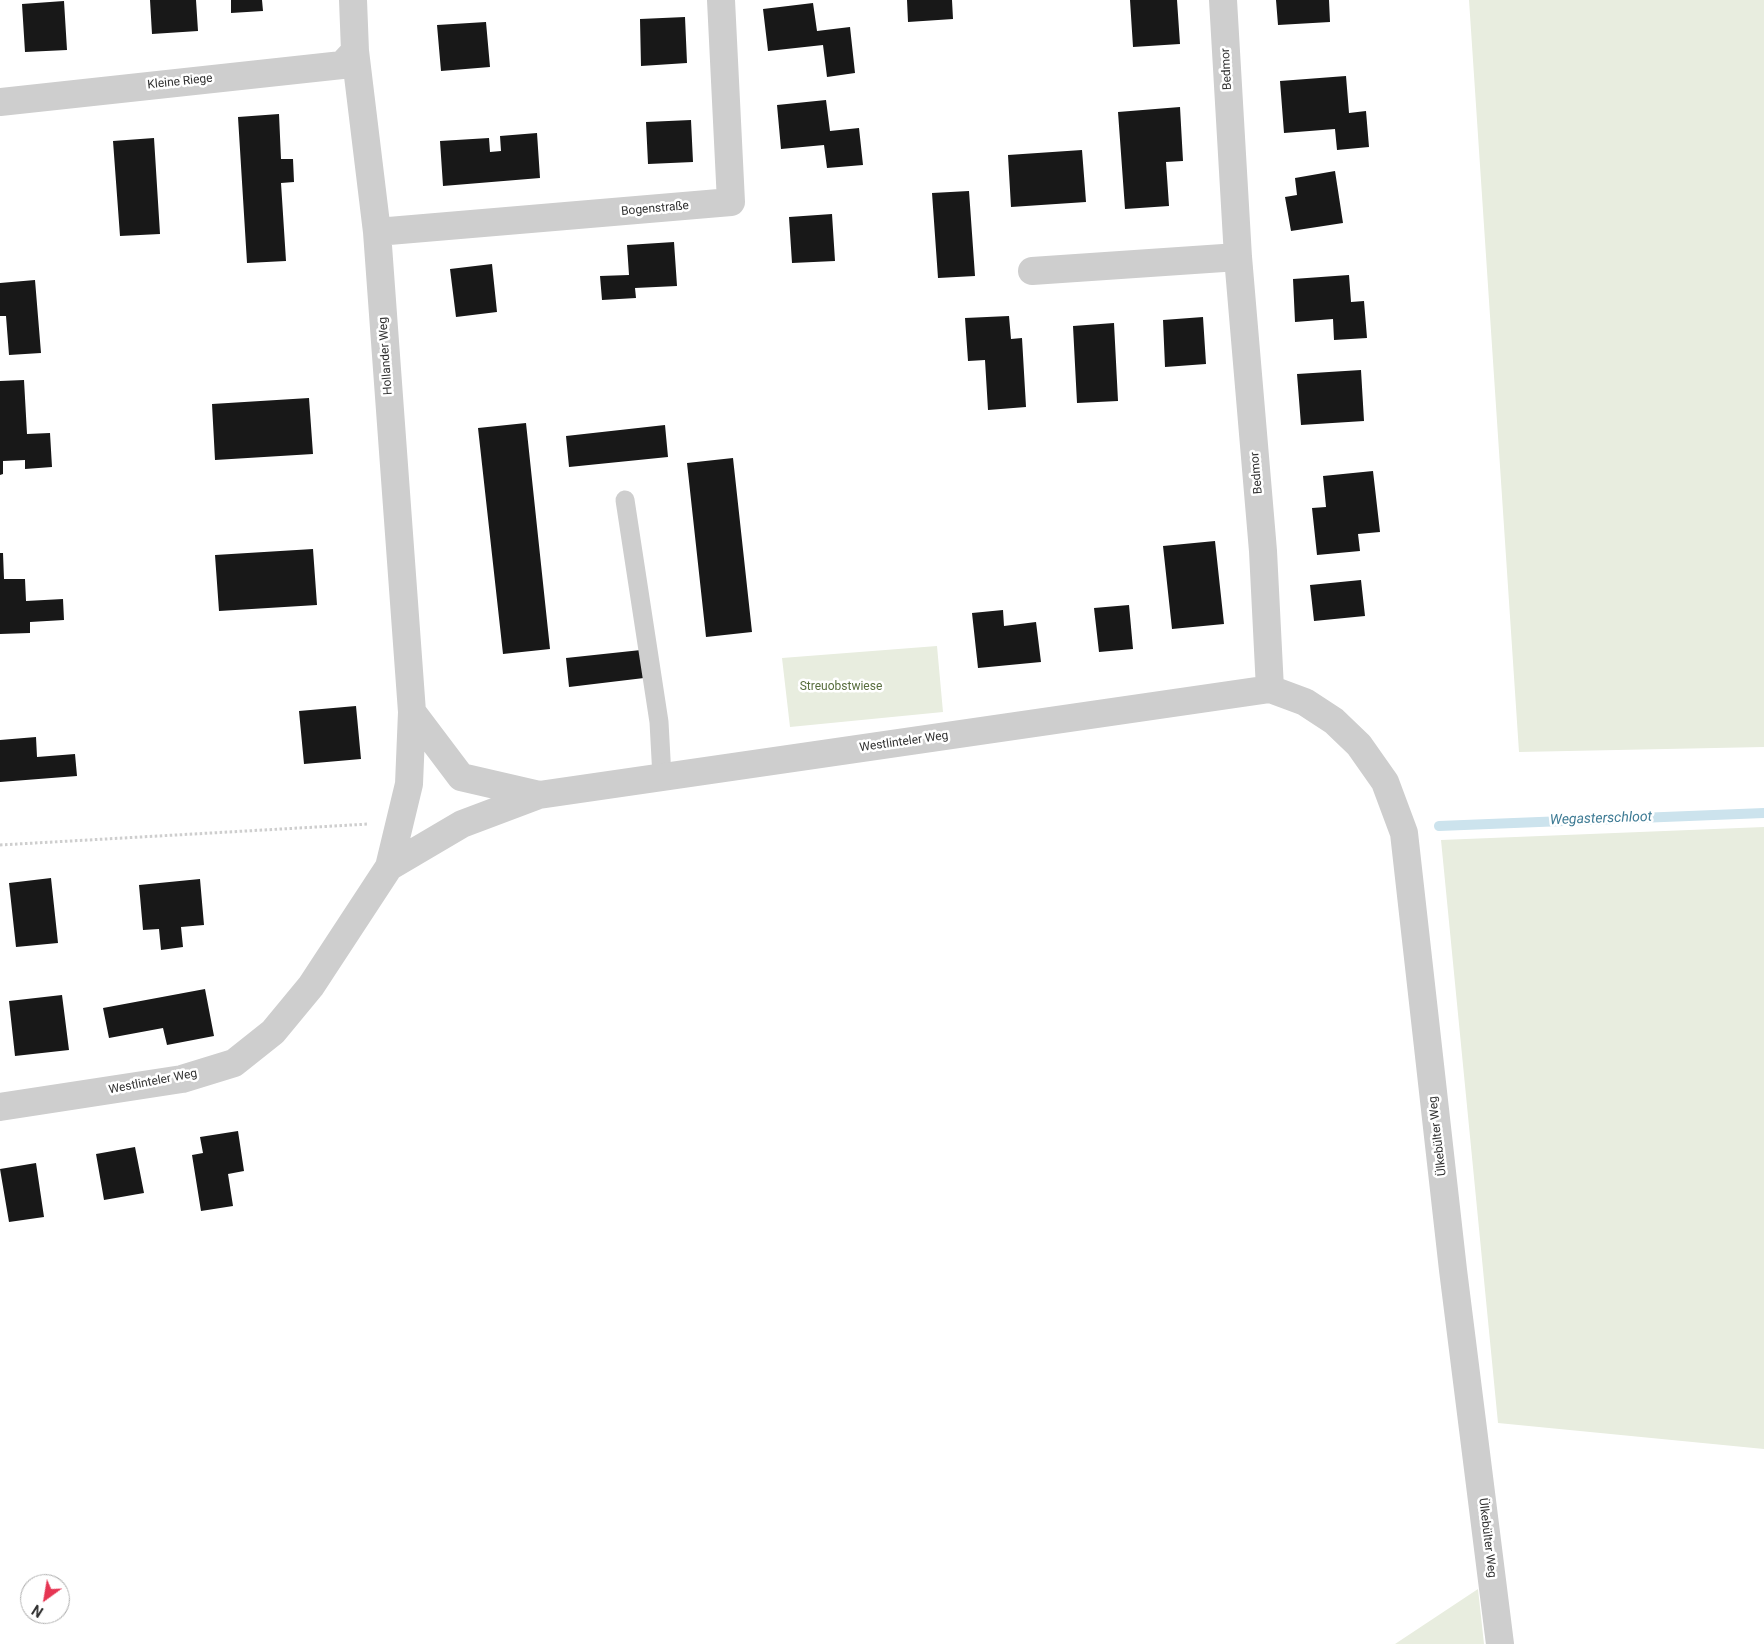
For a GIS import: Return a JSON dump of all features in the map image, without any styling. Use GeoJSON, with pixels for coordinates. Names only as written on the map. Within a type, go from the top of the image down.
{"type":"FeatureCollection","features":[{"type":"Feature","properties":{"kind":"street","name":"Hollander Weg"},"geometry":{"type":"LineString","coordinates":[[353,0],[355,51],[377,232],[412,712]]}},
{"type":"Feature","properties":{"kind":"street","name":"Bogenstraße"},"geometry":{"type":"LineString","coordinates":[[377,232],[731,202],[720,0]]}},
{"type":"Feature","properties":{"kind":"street","name":"Bedmor"},"geometry":{"type":"LineString","coordinates":[[1223,0],[1238,257],[1263,551],[1270,689]]}},
{"type":"Feature","properties":{"kind":"street","name":"Kleine Riege"},"geometry":{"type":"LineString","coordinates":[[0,102],[342,64],[355,51]]}},
{"type":"Feature","properties":{"kind":"street"},"geometry":{"type":"LineString","coordinates":[[1032,271],[1238,257]]}},
{"type":"Feature","properties":{"kind":"street","name":"Westlinteler Weg"},"geometry":{"type":"LineString","coordinates":[[389,867],[462,824],[538,795],[1270,689]]}},
{"type":"Feature","properties":{"kind":"street","name":"Ülkebülter Weg"},"geometry":{"type":"LineString","coordinates":[[1270,689],[1305,702],[1334,721],[1359,745],[1384,782],[1404,833],[1453,1270],[1500,1644]]}},
{"type":"Feature","properties":{"kind":"street","name":"Westlinteler Weg"},"geometry":{"type":"LineString","coordinates":[[412,712],[460,777],[538,795]]}},
{"type":"Feature","properties":{"kind":"street","name":"Westlinteler Weg"},"geometry":{"type":"LineString","coordinates":[[0,1107],[182,1079],[234,1063],[273,1032],[311,986],[389,867],[409,784],[412,712]]}},
{"type":"Feature","properties":{"kind":"lane"},"geometry":{"type":"LineString","coordinates":[[625,500],[659,722],[662,777]]}},
{"type":"Feature","properties":{"kind":"path"},"geometry":{"type":"LineString","coordinates":[[0,844],[400,822]]}},
{"type":"Feature","properties":{"kind":"green space"},"geometry":{"type":"Polygon","coordinates":[[[1469,0],[1764,0],[1764,747],[1519,752],[1469,0]]]}},
{"type":"Feature","properties":{"kind":"green space","name":"Streuobstwiese"},"geometry":{"type":"Polygon","coordinates":[[[937,646],[943,712],[790,727],[782,658],[937,646]]]}},
{"type":"Feature","properties":{"kind":"green space"},"geometry":{"type":"Polygon","coordinates":[[[1764,827],[1764,1449],[1498,1423],[1441,840],[1764,827]]]}},
{"type":"Feature","properties":{"kind":"green space"},"geometry":{"type":"Polygon","coordinates":[[[1478,1589],[1484,1644],[1395,1644],[1478,1589]]]}},
{"type":"Feature","properties":{"kind":"building"},"geometry":{"type":"Polygon","coordinates":[[[150,0],[196,0],[198,31],[152,34],[150,0]]]}},
{"type":"Feature","properties":{"kind":"building"},"geometry":{"type":"Polygon","coordinates":[[[231,0],[262,0],[263,11],[231,13],[231,0]]]}},
{"type":"Feature","properties":{"kind":"building"},"geometry":{"type":"Polygon","coordinates":[[[907,0],[952,0],[953,19],[908,22],[907,0]]]}},
{"type":"Feature","properties":{"kind":"building"},"geometry":{"type":"Polygon","coordinates":[[[1130,0],[1177,0],[1180,44],[1133,47],[1130,0]]]}},
{"type":"Feature","properties":{"kind":"building"},"geometry":{"type":"Polygon","coordinates":[[[1276,0],[1329,0],[1330,22],[1278,25],[1276,0]]]}},
{"type":"Feature","properties":{"kind":"building"},"geometry":{"type":"Polygon","coordinates":[[[64,1],[67,50],[25,52],[22,4],[64,1]]]}},
{"type":"Feature","properties":{"kind":"building"},"geometry":{"type":"Polygon","coordinates":[[[813,3],[817,31],[850,27],[855,73],[827,77],[823,45],[768,51],[763,9],[813,3]]]}},
{"type":"Feature","properties":{"kind":"building"},"geometry":{"type":"Polygon","coordinates":[[[685,17],[687,63],[641,66],[640,19],[685,17]]]}},
{"type":"Feature","properties":{"kind":"building"},"geometry":{"type":"Polygon","coordinates":[[[486,22],[490,67],[441,71],[437,25],[486,22]]]}},
{"type":"Feature","properties":{"kind":"building"},"geometry":{"type":"Polygon","coordinates":[[[1346,76],[1349,113],[1366,111],[1369,147],[1337,150],[1335,129],[1284,133],[1280,81],[1346,76]]]}},
{"type":"Feature","properties":{"kind":"building"},"geometry":{"type":"Polygon","coordinates":[[[826,100],[830,131],[859,128],[863,165],[827,168],[824,145],[781,149],[777,105],[826,100]]]}},
{"type":"Feature","properties":{"kind":"building"},"geometry":{"type":"Polygon","coordinates":[[[1180,107],[1183,161],[1166,162],[1169,206],[1125,209],[1118,112],[1180,107]]]}},
{"type":"Feature","properties":{"kind":"building"},"geometry":{"type":"Polygon","coordinates":[[[279,114],[281,159],[293,159],[294,182],[281,183],[286,261],[247,263],[238,117],[279,114]]]}},
{"type":"Feature","properties":{"kind":"building"},"geometry":{"type":"Polygon","coordinates":[[[691,120],[693,162],[648,164],[646,122],[691,120]]]}},
{"type":"Feature","properties":{"kind":"building"},"geometry":{"type":"Polygon","coordinates":[[[537,133],[540,178],[443,186],[440,141],[489,138],[490,152],[501,151],[500,136],[537,133]]]}},
{"type":"Feature","properties":{"kind":"building"},"geometry":{"type":"Polygon","coordinates":[[[154,138],[160,234],[120,236],[113,141],[154,138]]]}},
{"type":"Feature","properties":{"kind":"building"},"geometry":{"type":"Polygon","coordinates":[[[1082,150],[1086,202],[1011,207],[1008,155],[1082,150]]]}},
{"type":"Feature","properties":{"kind":"building"},"geometry":{"type":"Polygon","coordinates":[[[1335,171],[1343,223],[1291,231],[1285,197],[1297,195],[1295,178],[1335,171]]]}},
{"type":"Feature","properties":{"kind":"building"},"geometry":{"type":"Polygon","coordinates":[[[969,191],[975,276],[938,278],[932,193],[969,191]]]}},
{"type":"Feature","properties":{"kind":"building"},"geometry":{"type":"Polygon","coordinates":[[[832,214],[835,261],[792,263],[789,217],[832,214]]]}},
{"type":"Feature","properties":{"kind":"building"},"geometry":{"type":"Polygon","coordinates":[[[674,242],[677,286],[635,288],[636,298],[602,300],[600,276],[629,275],[627,245],[674,242]]]}},
{"type":"Feature","properties":{"kind":"building"},"geometry":{"type":"Polygon","coordinates":[[[492,264],[497,312],[456,317],[450,269],[492,264]]]}},
{"type":"Feature","properties":{"kind":"building"},"geometry":{"type":"Polygon","coordinates":[[[1349,275],[1351,302],[1364,301],[1367,338],[1334,340],[1333,319],[1295,322],[1293,279],[1349,275]]]}},
{"type":"Feature","properties":{"kind":"building"},"geometry":{"type":"Polygon","coordinates":[[[35,280],[41,353],[9,355],[6,316],[0,316],[0,283],[35,280]]]}},
{"type":"Feature","properties":{"kind":"building"},"geometry":{"type":"Polygon","coordinates":[[[1009,316],[1011,339],[1022,338],[1026,407],[988,410],[985,360],[968,361],[965,318],[1009,316]]]}},
{"type":"Feature","properties":{"kind":"building"},"geometry":{"type":"Polygon","coordinates":[[[1203,317],[1206,364],[1165,367],[1163,320],[1203,317]]]}},
{"type":"Feature","properties":{"kind":"building"},"geometry":{"type":"Polygon","coordinates":[[[1114,323],[1118,401],[1077,403],[1073,326],[1114,323]]]}},
{"type":"Feature","properties":{"kind":"building"},"geometry":{"type":"Polygon","coordinates":[[[1361,370],[1364,421],[1301,425],[1297,374],[1361,370]]]}},
{"type":"Feature","properties":{"kind":"building"},"geometry":{"type":"Polygon","coordinates":[[[24,380],[27,434],[50,433],[52,467],[25,469],[25,460],[3,461],[3,474],[0,475],[0,381],[24,380]]]}},
{"type":"Feature","properties":{"kind":"building"},"geometry":{"type":"Polygon","coordinates":[[[309,398],[313,454],[215,460],[212,404],[309,398]]]}},
{"type":"Feature","properties":{"kind":"building"},"geometry":{"type":"Polygon","coordinates":[[[526,423],[550,649],[503,654],[478,428],[526,423]]]}},
{"type":"Feature","properties":{"kind":"building"},"geometry":{"type":"Polygon","coordinates":[[[665,425],[668,457],[569,467],[566,436],[665,425]]]}},
{"type":"Feature","properties":{"kind":"building"},"geometry":{"type":"Polygon","coordinates":[[[733,458],[752,632],[706,637],[687,463],[733,458]]]}},
{"type":"Feature","properties":{"kind":"building"},"geometry":{"type":"Polygon","coordinates":[[[1373,471],[1380,532],[1358,534],[1360,551],[1317,555],[1312,508],[1326,507],[1323,476],[1373,471]]]}},
{"type":"Feature","properties":{"kind":"building"},"geometry":{"type":"Polygon","coordinates":[[[1215,541],[1224,624],[1172,629],[1163,546],[1215,541]]]}},
{"type":"Feature","properties":{"kind":"building"},"geometry":{"type":"Polygon","coordinates":[[[313,549],[317,605],[219,611],[215,555],[313,549]]]}},
{"type":"Feature","properties":{"kind":"building"},"geometry":{"type":"Polygon","coordinates":[[[0,553],[3,553],[4,579],[25,579],[26,601],[63,599],[64,620],[30,622],[30,633],[0,634],[0,553]]]}},
{"type":"Feature","properties":{"kind":"building"},"geometry":{"type":"Polygon","coordinates":[[[1361,580],[1365,616],[1314,621],[1310,585],[1361,580]]]}},
{"type":"Feature","properties":{"kind":"building"},"geometry":{"type":"Polygon","coordinates":[[[1129,605],[1133,649],[1099,652],[1094,608],[1129,605]]]}},
{"type":"Feature","properties":{"kind":"building"},"geometry":{"type":"Polygon","coordinates":[[[1003,610],[1004,626],[1036,622],[1041,662],[978,668],[972,613],[1003,610]]]}},
{"type":"Feature","properties":{"kind":"building"},"geometry":{"type":"Polygon","coordinates":[[[641,650],[644,678],[569,687],[566,658],[641,650]]]}},
{"type":"Feature","properties":{"kind":"building"},"geometry":{"type":"Polygon","coordinates":[[[356,706],[361,759],[304,764],[299,711],[356,706]]]}},
{"type":"Feature","properties":{"kind":"building"},"geometry":{"type":"Polygon","coordinates":[[[36,737],[37,757],[75,754],[77,776],[0,782],[0,740],[36,737]]]}},
{"type":"Feature","properties":{"kind":"building"},"geometry":{"type":"Polygon","coordinates":[[[51,878],[58,943],[16,947],[9,883],[51,878]]]}},
{"type":"Feature","properties":{"kind":"building"},"geometry":{"type":"Polygon","coordinates":[[[200,879],[204,925],[181,927],[183,947],[161,950],[159,929],[143,930],[139,885],[200,879]]]}},
{"type":"Feature","properties":{"kind":"building"},"geometry":{"type":"Polygon","coordinates":[[[205,989],[214,1036],[167,1045],[163,1028],[109,1038],[103,1008],[205,989]]]}},
{"type":"Feature","properties":{"kind":"building"},"geometry":{"type":"Polygon","coordinates":[[[62,995],[69,1050],[15,1056],[9,1001],[62,995]]]}},
{"type":"Feature","properties":{"kind":"building"},"geometry":{"type":"Polygon","coordinates":[[[238,1131],[244,1171],[228,1174],[233,1206],[201,1211],[192,1155],[203,1153],[200,1137],[238,1131]]]}},
{"type":"Feature","properties":{"kind":"building"},"geometry":{"type":"Polygon","coordinates":[[[135,1147],[144,1193],[104,1200],[96,1154],[135,1147]]]}},
{"type":"Feature","properties":{"kind":"building"},"geometry":{"type":"Polygon","coordinates":[[[36,1163],[44,1217],[9,1222],[0,1169],[36,1163]]]}},
{"type":"Feature","properties":{"kind":"waterway","name":"Wegasterschloot"},"geometry":{"type":"LineString","coordinates":[[1439,826],[1764,813]]}}]}
